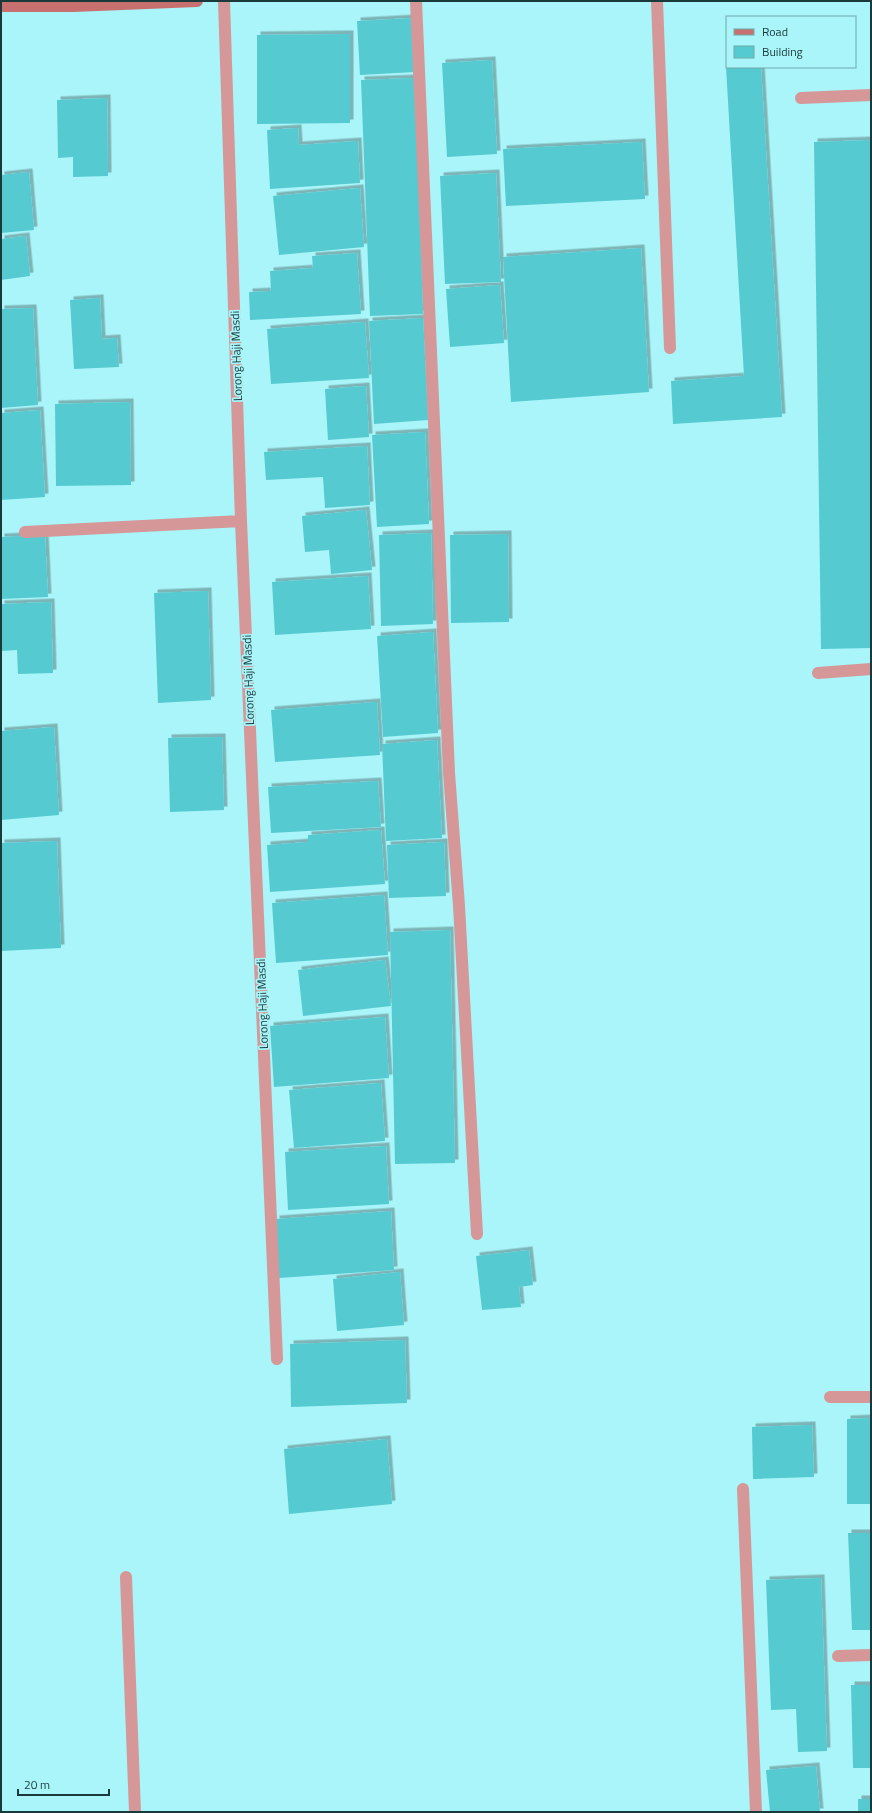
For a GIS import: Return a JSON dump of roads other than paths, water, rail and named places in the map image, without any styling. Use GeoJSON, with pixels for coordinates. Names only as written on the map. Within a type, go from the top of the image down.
{"type":"FeatureCollection","features":[{"type":"Feature","properties":{"kind":"street"},"geometry":{"type":"LineString","coordinates":[[1,6],[197,1]]}},
{"type":"Feature","properties":{"kind":"street","name":"Lorong Haji Masdi"},"geometry":{"type":"LineString","coordinates":[[224,1],[241,521],[277,1359]]}},
{"type":"Feature","properties":{"kind":"street"},"geometry":{"type":"LineString","coordinates":[[416,1],[449,765],[460,906],[477,1234]]}},
{"type":"Feature","properties":{"kind":"street"},"geometry":{"type":"LineString","coordinates":[[657,1],[670,348]]}},
{"type":"Feature","properties":{"kind":"street"},"geometry":{"type":"LineString","coordinates":[[801,98],[871,95]]}},
{"type":"Feature","properties":{"kind":"street"},"geometry":{"type":"LineString","coordinates":[[24,532],[241,521]]}},
{"type":"Feature","properties":{"kind":"street"},"geometry":{"type":"LineString","coordinates":[[818,673],[871,669]]}},
{"type":"Feature","properties":{"kind":"street"},"geometry":{"type":"LineString","coordinates":[[830,1397],[871,1397]]}},
{"type":"Feature","properties":{"kind":"street"},"geometry":{"type":"LineString","coordinates":[[742,1489],[756,1812]]}},
{"type":"Feature","properties":{"kind":"street"},"geometry":{"type":"LineString","coordinates":[[126,1577],[135,1812]]}},
{"type":"Feature","properties":{"kind":"street"},"geometry":{"type":"LineString","coordinates":[[838,1656],[871,1655]]}}]}
